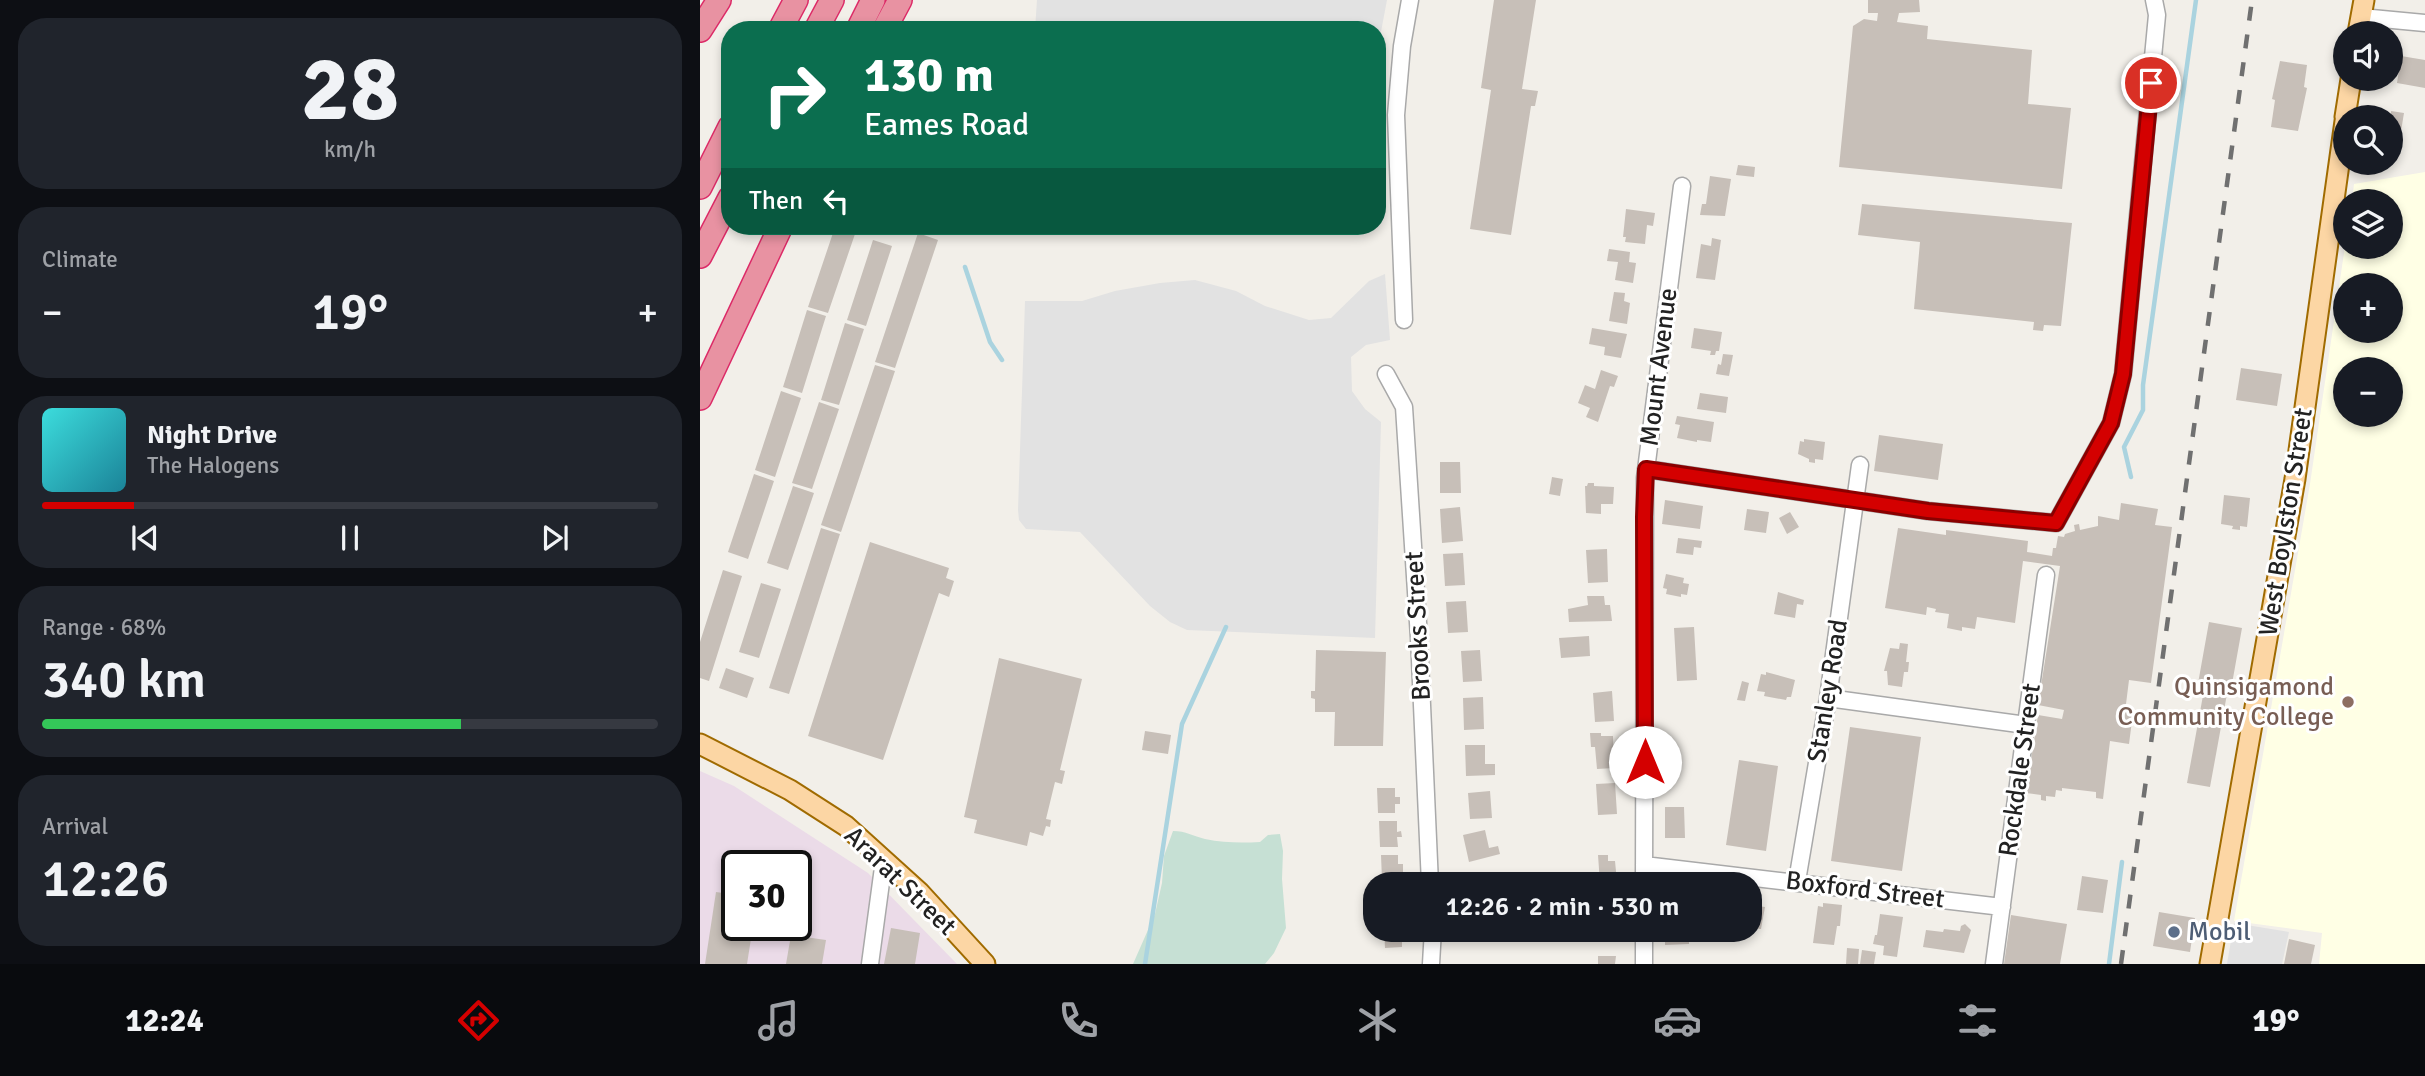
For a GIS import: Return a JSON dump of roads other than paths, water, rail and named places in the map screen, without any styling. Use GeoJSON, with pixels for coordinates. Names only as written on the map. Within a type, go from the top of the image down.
{"type":"FeatureCollection","features":[{"type":"Feature","properties":{"kind":"highway"},"geometry":{"type":"LineString","coordinates":[[700,30],[719,0]]}},
{"type":"Feature","properties":{"kind":"highway"},"geometry":{"type":"LineString","coordinates":[[785,21],[796,0]]}},
{"type":"Feature","properties":{"kind":"highway"},"geometry":{"type":"LineString","coordinates":[[821,21],[832,0]]}},
{"type":"Feature","properties":{"kind":"highway"},"geometry":{"type":"LineString","coordinates":[[862,21],[873,0]]}},
{"type":"Feature","properties":{"kind":"highway"},"geometry":{"type":"LineString","coordinates":[[889,21],[900,0]]}},
{"type":"Feature","properties":{"kind":"highway"},"geometry":{"type":"LineString","coordinates":[[700,187],[721,145]]}},
{"type":"Feature","properties":{"kind":"highway"},"geometry":{"type":"LineString","coordinates":[[700,256],[721,215]]}},
{"type":"Feature","properties":{"kind":"highway"},"geometry":{"type":"LineString","coordinates":[[700,398],[777,235]]}},
{"type":"Feature","properties":{"kind":"main road","name":"West Boylston Street"},"geometry":{"type":"LineString","coordinates":[[2210,964],[2295,479],[2337,175]]}},
{"type":"Feature","properties":{"kind":"main road","name":"Ararat Street"},"geometry":{"type":"LineString","coordinates":[[700,744],[790,790],[846,826],[919,892],[985,964]]}},
{"type":"Feature","properties":{"kind":"street"},"geometry":{"type":"LineString","coordinates":[[1404,320],[1396,107],[1410,0]]}},
{"type":"Feature","properties":{"kind":"street"},"geometry":{"type":"LineString","coordinates":[[1646,469],[1928,511],[2056,523],[2111,423],[2123,374],[2157,15],[2154,0]]}},
{"type":"Feature","properties":{"kind":"street"},"geometry":{"type":"LineString","coordinates":[[2361,17],[2425,23]]}},
{"type":"Feature","properties":{"kind":"street","name":"Mount Avenue"},"geometry":{"type":"LineString","coordinates":[[1644,872],[1646,469],[1682,186]]}},
{"type":"Feature","properties":{"kind":"street","name":"Brooks Street"},"geometry":{"type":"LineString","coordinates":[[1385,374],[1404,407],[1419,638],[1429,872]]}},
{"type":"Feature","properties":{"kind":"street","name":"Stanley Road"},"geometry":{"type":"LineString","coordinates":[[1797,881],[1828,698],[1860,465]]}},
{"type":"Feature","properties":{"kind":"street","name":"Rockdale Street"},"geometry":{"type":"LineString","coordinates":[[1994,964],[2046,575]]}},
{"type":"Feature","properties":{"kind":"street"},"geometry":{"type":"LineString","coordinates":[[1828,698],[2026,725]]}},
{"type":"Feature","properties":{"kind":"street"},"geometry":{"type":"LineString","coordinates":[[870,964],[884,860]]}},
{"type":"Feature","properties":{"kind":"street","name":"Boxford Street"},"geometry":{"type":"LineString","coordinates":[[1644,865],[2001,907]]}},
{"type":"Feature","properties":{"kind":"street"},"geometry":{"type":"LineString","coordinates":[[1431,964],[1432,942]]}},
{"type":"Feature","properties":{"kind":"street"},"geometry":{"type":"LineString","coordinates":[[1644,942],[1644,964]]}},
{"type":"Feature","properties":{"kind":"waterway"},"geometry":{"type":"LineString","coordinates":[[2131,477],[2124,447],[2143,410],[2143,385],[2196,0]]}},
{"type":"Feature","properties":{"kind":"waterway"},"geometry":{"type":"LineString","coordinates":[[965,267],[990,342],[1002,360]]}},
{"type":"Feature","properties":{"kind":"waterway"},"geometry":{"type":"LineString","coordinates":[[1145,964],[1182,724],[1226,627]]}},
{"type":"Feature","properties":{"kind":"waterway"},"geometry":{"type":"LineString","coordinates":[[2109,964],[2122,862]]}},
{"type":"Feature","properties":{"kind":"railway"},"geometry":{"type":"LineString","coordinates":[[2121,964],[2252,0]]}},
{"type":"Feature","properties":{"kind":"place","name":"Quinsigamond Community College"},"geometry":{"type":"Point","coordinates":[2348,702]}},
{"type":"Feature","properties":{"kind":"place","name":"Mobil"},"geometry":{"type":"Point","coordinates":[2174,932]}}]}
